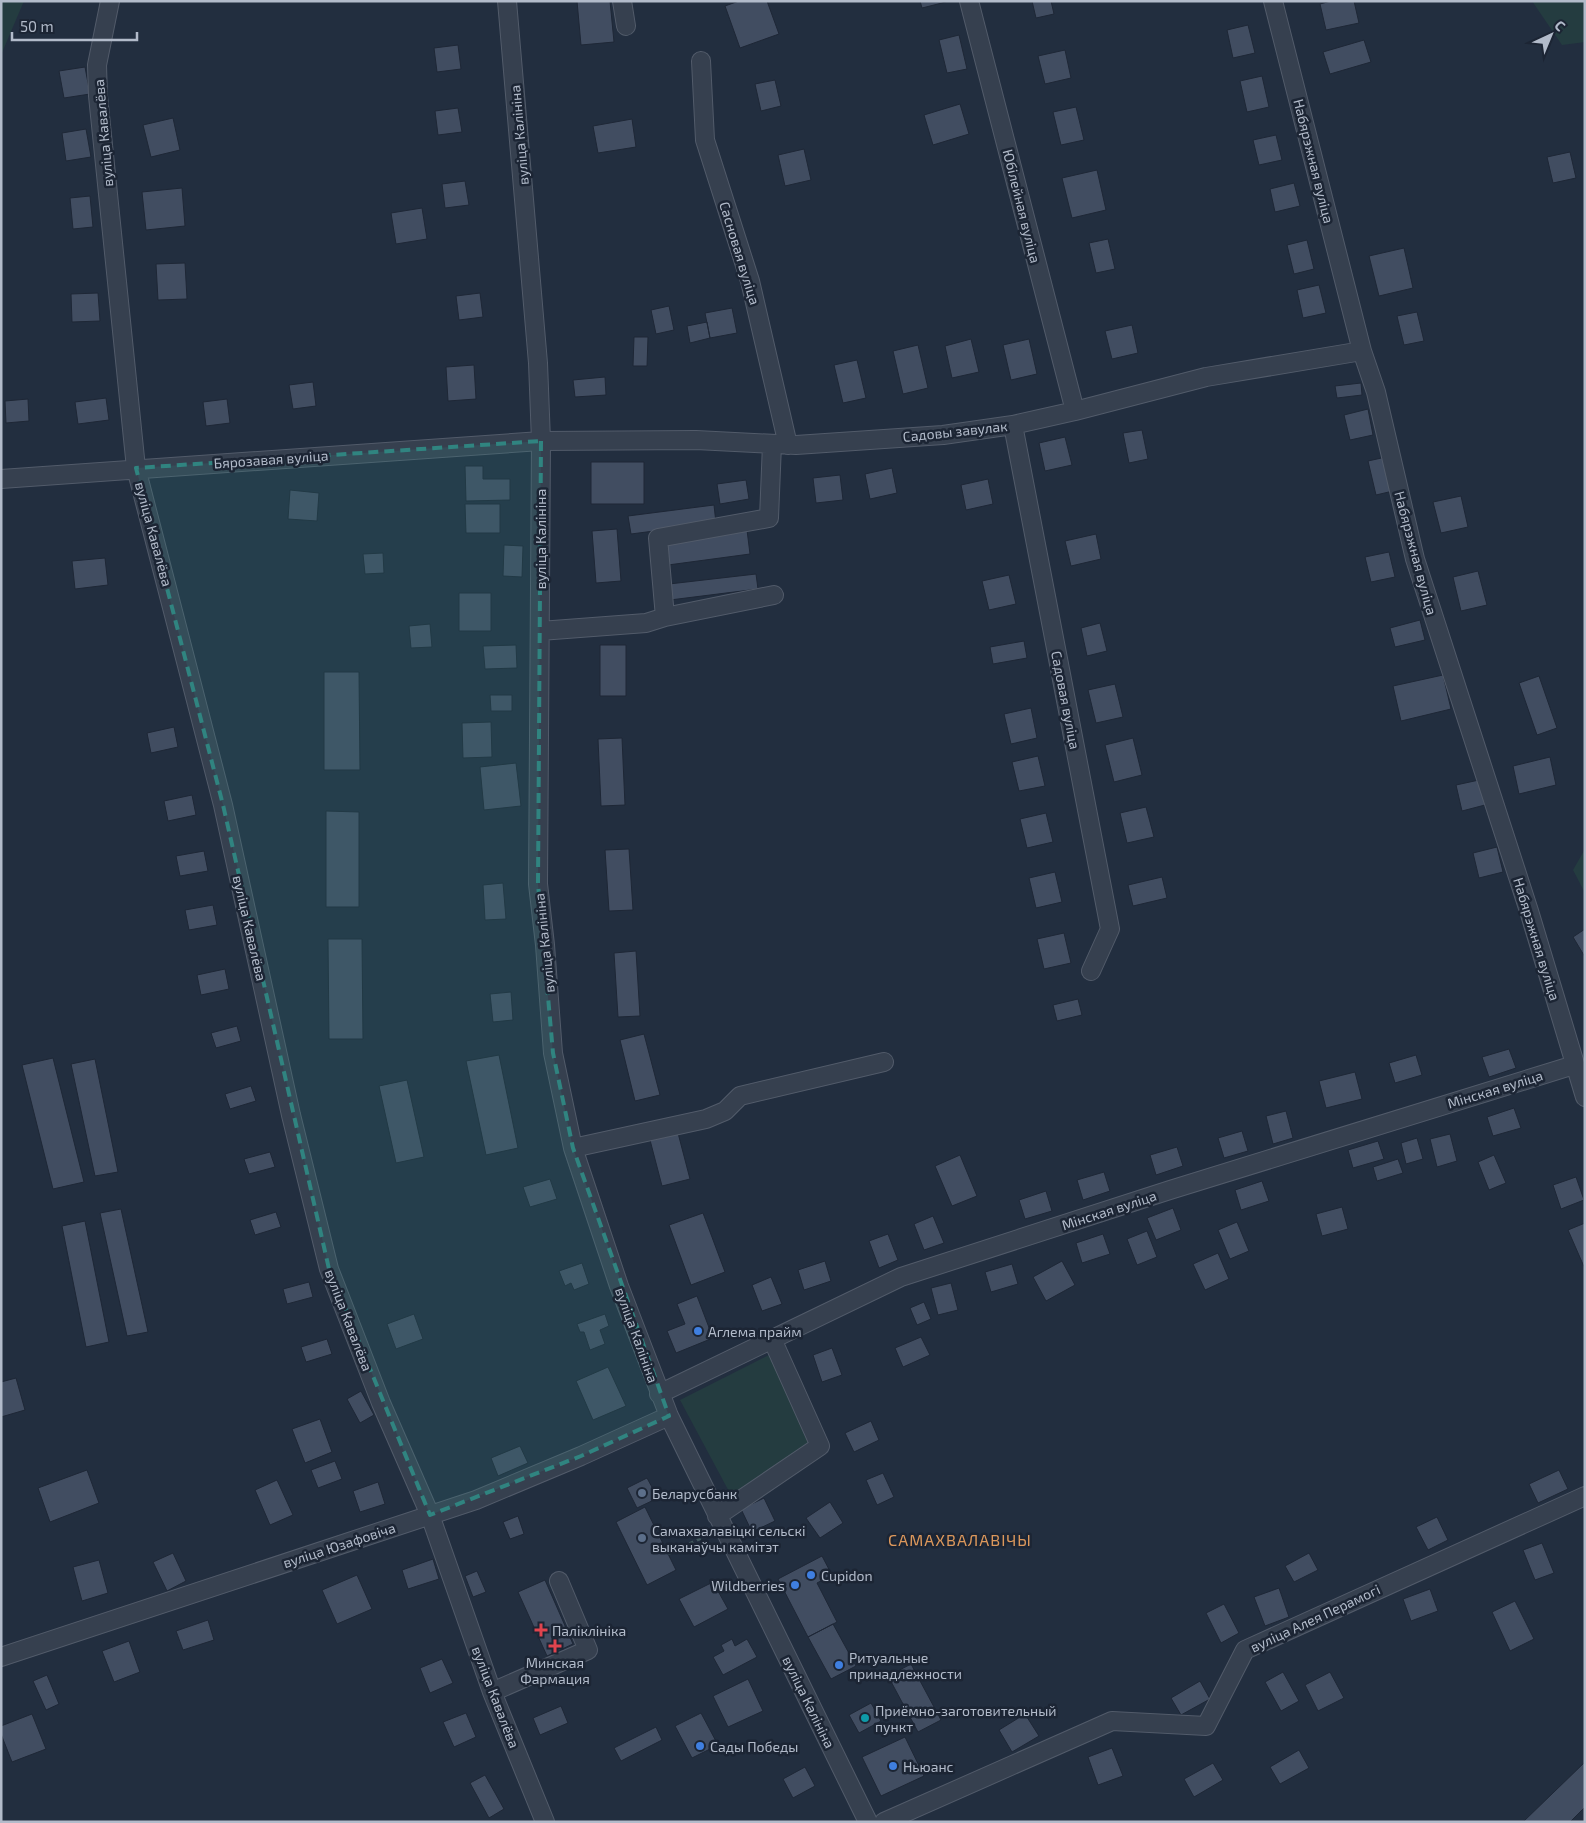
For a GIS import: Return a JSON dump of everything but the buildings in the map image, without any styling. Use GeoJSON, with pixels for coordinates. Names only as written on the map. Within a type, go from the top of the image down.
{"type":"FeatureCollection","features":[{"type":"Feature","properties":{"kind":"street","name":"вуліца Кавалёва"},"geometry":{"type":"LineString","coordinates":[[110,1],[97,65],[98,96],[136,468],[223,805],[289,1106],[329,1269],[381,1403],[430,1515],[492,1692],[545,1822]]}},
{"type":"Feature","properties":{"kind":"street","name":"вуліца Калініна"},"geometry":{"type":"LineString","coordinates":[[507,1],[538,363],[541,440],[538,884],[546,954],[553,1053],[573,1148],[619,1286],[659,1394],[868,1822]]}},
{"type":"Feature","properties":{"kind":"street"},"geometry":{"type":"LineString","coordinates":[[622,1],[626,26]]}},
{"type":"Feature","properties":{"kind":"street","name":"Юбілейная вуліца"},"geometry":{"type":"LineString","coordinates":[[970,1],[1075,411]]}},
{"type":"Feature","properties":{"kind":"street","name":"Набярэжная вуліца"},"geometry":{"type":"LineString","coordinates":[[1273,1],[1362,351],[1376,392],[1415,559],[1529,911],[1585,1097]]}},
{"type":"Feature","properties":{"kind":"street","name":"Сасновая вуліца"},"geometry":{"type":"LineString","coordinates":[[665,616],[658,538],[769,518],[780,444],[750,280],[705,140],[702,61]]}},
{"type":"Feature","properties":{"kind":"street","name":"Садовы завулак"},"geometry":{"type":"LineString","coordinates":[[541,440],[696,440],[780,444],[943,435],[1013,425],[1206,377],[1362,351]]}},
{"type":"Feature","properties":{"kind":"street","name":"Садовая вуліца"},"geometry":{"type":"LineString","coordinates":[[1013,425],[1110,928],[1091,971]]}},
{"type":"Feature","properties":{"kind":"street","name":"Бярозавая вуліца"},"geometry":{"type":"LineString","coordinates":[[1,479],[541,440]]}},
{"type":"Feature","properties":{"kind":"street"},"geometry":{"type":"LineString","coordinates":[[540,631],[646,623],[665,616],[774,595]]}},
{"type":"Feature","properties":{"kind":"street"},"geometry":{"type":"LineString","coordinates":[[573,1148],[706,1119],[725,1111],[740,1096],[884,1062]]}},
{"type":"Feature","properties":{"kind":"street","name":"Мінская вуліца"},"geometry":{"type":"LineString","coordinates":[[659,1394],[901,1277],[1170,1190],[1574,1065]]}},
{"type":"Feature","properties":{"kind":"street"},"geometry":{"type":"LineString","coordinates":[[718,1516],[820,1446],[772,1339]]}},
{"type":"Feature","properties":{"kind":"street","name":"вуліца Юзафовіча"},"geometry":{"type":"LineString","coordinates":[[1,1657],[476,1500],[581,1456],[669,1416]]}},
{"type":"Feature","properties":{"kind":"street","name":"вуліца Алея Перамогі"},"geometry":{"type":"LineString","coordinates":[[884,1822],[1112,1721],[1206,1726],[1244,1650],[1585,1496]]}},
{"type":"Feature","properties":{"kind":"street"},"geometry":{"type":"LineString","coordinates":[[492,1692],[588,1650],[559,1582]]}},
{"type":"Feature","properties":{"kind":"highlighted area"},"geometry":{"type":"Polygon","coordinates":[[[541,441],[538,884],[553,1053],[573,1148],[669,1416],[581,1456],[430,1515],[329,1269],[223,805],[136,468],[541,441]]]}},
{"type":"Feature","properties":{"kind":"green space"},"geometry":{"type":"Polygon","coordinates":[[[1,1],[24,1],[1,55],[1,1]]]}},
{"type":"Feature","properties":{"kind":"green space"},"geometry":{"type":"Polygon","coordinates":[[[1532,1],[1585,1],[1585,42],[1562,45],[1532,1]]]}},
{"type":"Feature","properties":{"kind":"green space"},"geometry":{"type":"Polygon","coordinates":[[[1585,849],[1585,893],[1573,870],[1585,849]]]}},
{"type":"Feature","properties":{"kind":"green space"},"geometry":{"type":"Polygon","coordinates":[[[771,1354],[809,1445],[733,1499],[680,1400],[771,1354]]]}},
{"type":"Feature","properties":{"kind":"place","name":"Аглема прайм"},"geometry":{"type":"Point","coordinates":[698,1331]}},
{"type":"Feature","properties":{"kind":"place","name":"Беларусбанк"},"geometry":{"type":"Point","coordinates":[642,1493]}},
{"type":"Feature","properties":{"kind":"place","name":"Самахвалавіцкі сельскі выканаўчы камітэт"},"geometry":{"type":"Point","coordinates":[642,1538]}},
{"type":"Feature","properties":{"kind":"place","name":"Cupidon"},"geometry":{"type":"Point","coordinates":[811,1575]}},
{"type":"Feature","properties":{"kind":"place","name":"Wildberries"},"geometry":{"type":"Point","coordinates":[795,1585]}},
{"type":"Feature","properties":{"kind":"place","name":"Паліклініка"},"geometry":{"type":"Point","coordinates":[541,1630]}},
{"type":"Feature","properties":{"kind":"place","name":"Минская Фармация"},"geometry":{"type":"Point","coordinates":[555,1646]}},
{"type":"Feature","properties":{"kind":"place","name":"Ритуальные принадлежности"},"geometry":{"type":"Point","coordinates":[839,1665]}},
{"type":"Feature","properties":{"kind":"place","name":"Приёмно-заготовительный пункт"},"geometry":{"type":"Point","coordinates":[865,1718]}},
{"type":"Feature","properties":{"kind":"place","name":"Сады Победы"},"geometry":{"type":"Point","coordinates":[700,1746]}},
{"type":"Feature","properties":{"kind":"place","name":"Ньюанс"},"geometry":{"type":"Point","coordinates":[893,1766]}},
{"type":"Feature","properties":{"kind":"district","name":"САМАХВАЛАВІЧЫ"},"geometry":{"type":"Point","coordinates":[960,1539]}}]}
